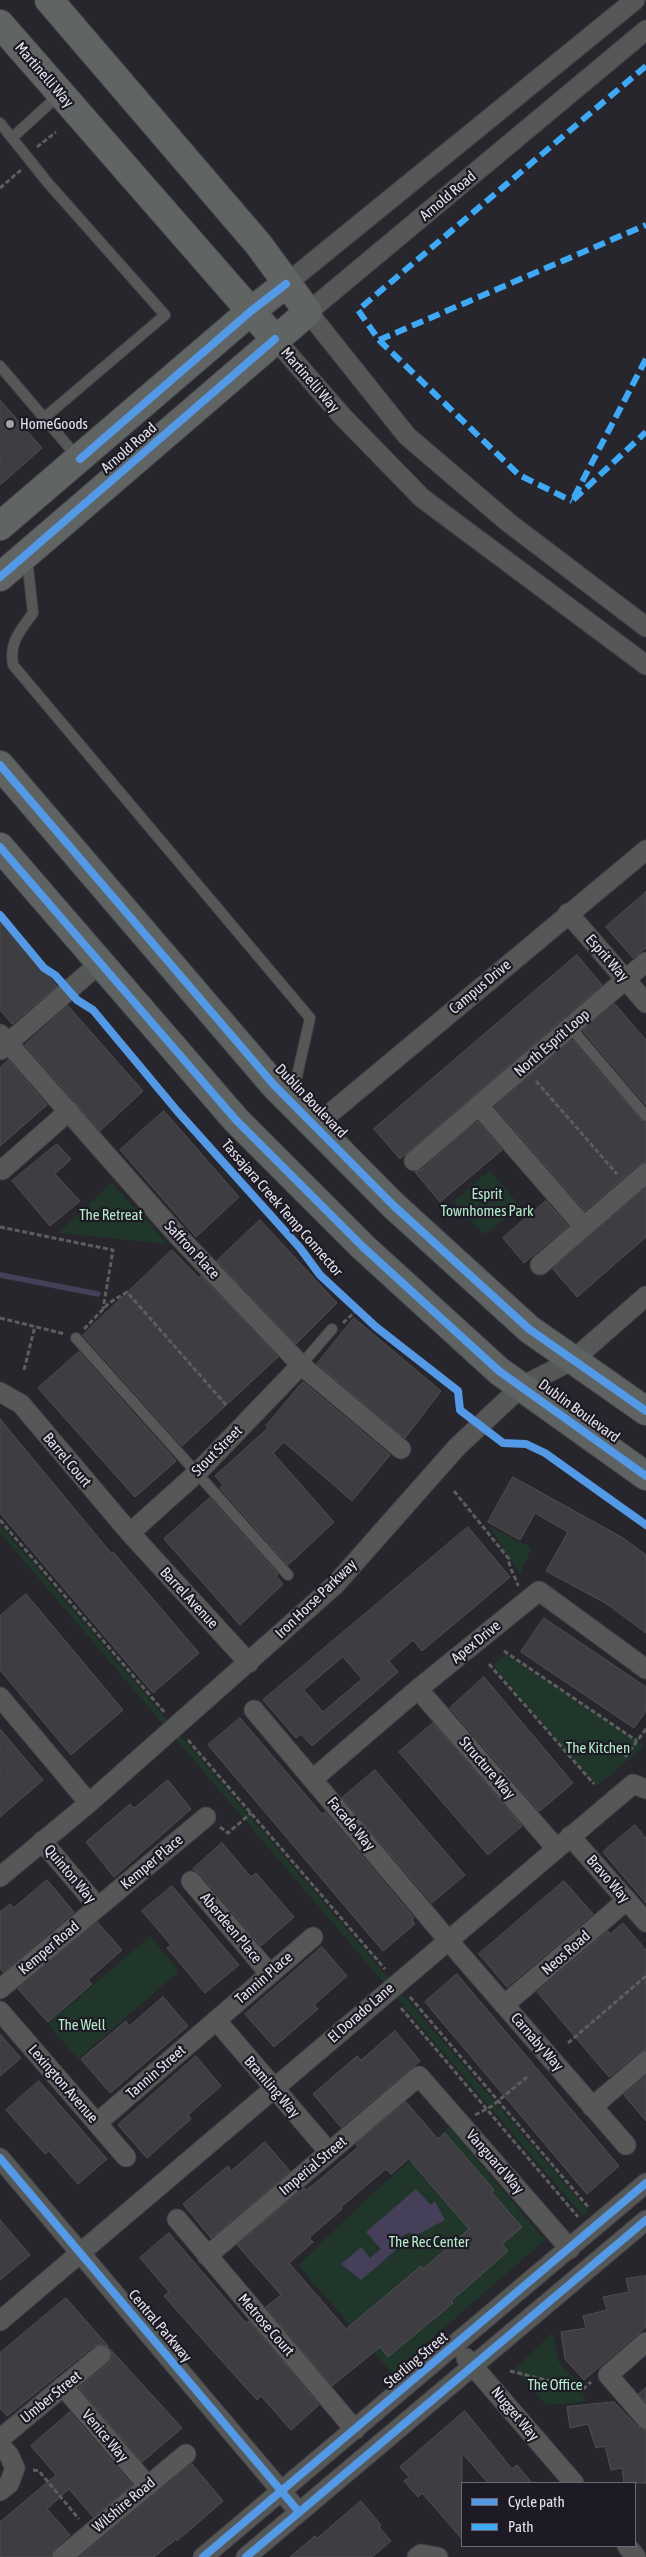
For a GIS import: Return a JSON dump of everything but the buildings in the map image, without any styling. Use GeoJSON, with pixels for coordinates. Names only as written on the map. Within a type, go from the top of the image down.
{"type":"FeatureCollection","features":[{"type":"Feature","properties":{"kind":"main road","name":"Dublin Boulevard"},"geometry":{"type":"LineString","coordinates":[[0,765],[291,1102],[421,1231],[529,1329],[646,1412]]}},
{"type":"Feature","properties":{"kind":"main road","name":"Dublin Boulevard"},"geometry":{"type":"LineString","coordinates":[[0,847],[236,1120],[362,1247],[495,1367],[646,1476]]}},
{"type":"Feature","properties":{"kind":"street"},"geometry":{"type":"LineString","coordinates":[[49,0],[252,237],[286,284],[407,436],[509,524],[646,627]]}},
{"type":"Feature","properties":{"kind":"street","name":"Arnold Road"},"geometry":{"type":"LineString","coordinates":[[0,526],[251,311],[635,0]]}},
{"type":"Feature","properties":{"kind":"street","name":"Martinelli Way"},"geometry":{"type":"LineString","coordinates":[[0,24],[343,417],[422,498],[646,665]]}},
{"type":"Feature","properties":{"kind":"street","name":"Arnold Road"},"geometry":{"type":"LineString","coordinates":[[0,577],[275,339],[646,30]]}},
{"type":"Feature","properties":{"kind":"street","name":"Campus Drive"},"geometry":{"type":"LineString","coordinates":[[315,1126],[646,850]]}},
{"type":"Feature","properties":{"kind":"street","name":"Esprit Way"},"geometry":{"type":"LineString","coordinates":[[568,914],[646,1003]]}},
{"type":"Feature","properties":{"kind":"street"},"geometry":{"type":"LineString","coordinates":[[3,1042],[100,962]]}},
{"type":"Feature","properties":{"kind":"street","name":"North Esprit Loop"},"geometry":{"type":"LineString","coordinates":[[414,1161],[646,962]]}},
{"type":"Feature","properties":{"kind":"street","name":"Saffron Place"},"geometry":{"type":"LineString","coordinates":[[3,1042],[69,1111],[178,1236],[301,1366],[401,1449]]}},
{"type":"Feature","properties":{"kind":"street"},"geometry":{"type":"LineString","coordinates":[[479,1106],[584,1228]]}},
{"type":"Feature","properties":{"kind":"street"},"geometry":{"type":"LineString","coordinates":[[2,1170],[69,1111]]}},
{"type":"Feature","properties":{"kind":"street"},"geometry":{"type":"LineString","coordinates":[[540,1265],[646,1173]]}},
{"type":"Feature","properties":{"kind":"street","name":"Iron Horse Parkway"},"geometry":{"type":"LineString","coordinates":[[0,1877],[90,1803],[335,1585],[457,1447],[522,1386],[573,1360],[646,1296]]}},
{"type":"Feature","properties":{"kind":"street","name":"Stout Street"},"geometry":{"type":"LineString","coordinates":[[130,1533],[197,1473],[301,1366]]}},
{"type":"Feature","properties":{"kind":"street","name":"Barrel Court"},"geometry":{"type":"LineString","coordinates":[[0,1392],[20,1404],[130,1533]]}},
{"type":"Feature","properties":{"kind":"street","name":"Barrel Avenue"},"geometry":{"type":"LineString","coordinates":[[130,1533],[249,1663]]}},
{"type":"Feature","properties":{"kind":"street","name":"Apex Drive"},"geometry":{"type":"LineString","coordinates":[[313,1779],[418,1689],[538,1591],[646,1669]]}},
{"type":"Feature","properties":{"kind":"street","name":"Structure Way"},"geometry":{"type":"LineString","coordinates":[[418,1689],[563,1842]]}},
{"type":"Feature","properties":{"kind":"street"},"geometry":{"type":"LineString","coordinates":[[0,1697],[90,1803]]}},
{"type":"Feature","properties":{"kind":"street","name":"Facade Way"},"geometry":{"type":"LineString","coordinates":[[254,1710],[447,1940]]}},
{"type":"Feature","properties":{"kind":"street","name":"El Dorado Lane"},"geometry":{"type":"LineString","coordinates":[[0,2321],[633,1784],[646,1788]]}},
{"type":"Feature","properties":{"kind":"street","name":"Kemper Place"},"geometry":{"type":"LineString","coordinates":[[98,1907],[206,1817]]}},
{"type":"Feature","properties":{"kind":"street","name":"Quinton Way"},"geometry":{"type":"LineString","coordinates":[[42,1841],[98,1907]]}},
{"type":"Feature","properties":{"kind":"street","name":"Bravo Way"},"geometry":{"type":"LineString","coordinates":[[563,1842],[627,1900],[646,1922]]}},
{"type":"Feature","properties":{"kind":"street","name":"Aberdeen Place"},"geometry":{"type":"LineString","coordinates":[[192,1881],[270,1974]]}},
{"type":"Feature","properties":{"kind":"street","name":"Neos Road"},"geometry":{"type":"LineString","coordinates":[[504,2005],[627,1900]]}},
{"type":"Feature","properties":{"kind":"street","name":"Kemper Road"},"geometry":{"type":"LineString","coordinates":[[0,1989],[98,1907]]}},
{"type":"Feature","properties":{"kind":"street","name":"Tannin Place"},"geometry":{"type":"LineString","coordinates":[[216,2020],[313,1937]]}},
{"type":"Feature","properties":{"kind":"street","name":"Carnaby Way"},"geometry":{"type":"LineString","coordinates":[[447,1940],[626,2145]]}},
{"type":"Feature","properties":{"kind":"street","name":"Lexington Avenue"},"geometry":{"type":"LineString","coordinates":[[0,2010],[126,2157]]}},
{"type":"Feature","properties":{"kind":"street","name":"Bramling Way"},"geometry":{"type":"LineString","coordinates":[[216,2020],[329,2152]]}},
{"type":"Feature","properties":{"kind":"street","name":"Tannin Street"},"geometry":{"type":"LineString","coordinates":[[97,2123],[216,2020]]}},
{"type":"Feature","properties":{"kind":"street"},"geometry":{"type":"LineString","coordinates":[[592,2107],[646,2061]]}},
{"type":"Feature","properties":{"kind":"street","name":"Imperial Street"},"geometry":{"type":"LineString","coordinates":[[207,2256],[419,2076]]}},
{"type":"Feature","properties":{"kind":"street","name":"Vanguard Way"},"geometry":{"type":"LineString","coordinates":[[419,2076],[570,2249]]}},
{"type":"Feature","properties":{"kind":"street","name":"Central Parkway"},"geometry":{"type":"LineString","coordinates":[[0,2158],[300,2512]]}},
{"type":"Feature","properties":{"kind":"street","name":"Sterling Street"},"geometry":{"type":"LineString","coordinates":[[203,2557],[646,2183]]}},
{"type":"Feature","properties":{"kind":"street","name":"Metrose Court"},"geometry":{"type":"LineString","coordinates":[[177,2219],[355,2430]]}},
{"type":"Feature","properties":{"kind":"street"},"geometry":{"type":"LineString","coordinates":[[246,2557],[474,2367],[646,2220]]}},
{"type":"Feature","properties":{"kind":"street"},"geometry":{"type":"LineString","coordinates":[[646,2342],[608,2374],[646,2419]]}},
{"type":"Feature","properties":{"kind":"street","name":"Nugget Way"},"geometry":{"type":"LineString","coordinates":[[456,2345],[573,2482]]}},
{"type":"Feature","properties":{"kind":"street","name":"Umber Street"},"geometry":{"type":"LineString","coordinates":[[0,2439],[101,2355]]}},
{"type":"Feature","properties":{"kind":"street","name":"Venice Way"},"geometry":{"type":"LineString","coordinates":[[64,2386],[148,2486]]}},
{"type":"Feature","properties":{"kind":"street"},"geometry":{"type":"LineString","coordinates":[[0,2445],[9,2455],[15,2468],[9,2484],[0,2491]]}},
{"type":"Feature","properties":{"kind":"street","name":"Wilshire Road"},"geometry":{"type":"LineString","coordinates":[[62,2557],[186,2454]]}},
{"type":"Feature","properties":{"kind":"street"},"geometry":{"type":"LineString","coordinates":[[628,2547],[636,2557]]}},
{"type":"Feature","properties":{"kind":"street"},"geometry":{"type":"LineString","coordinates":[[417,2557],[421,2554],[438,2557]]}},
{"type":"Feature","properties":{"kind":"lane"},"geometry":{"type":"LineString","coordinates":[[13,137],[60,93]]}},
{"type":"Feature","properties":{"kind":"lane"},"geometry":{"type":"LineString","coordinates":[[0,123],[48,183],[165,315],[44,418]]}},
{"type":"Feature","properties":{"kind":"lane"},"geometry":{"type":"LineString","coordinates":[[0,366],[80,459]]}},
{"type":"Feature","properties":{"kind":"lane"},"geometry":{"type":"LineString","coordinates":[[27,554],[33,613],[18,634],[10,650],[13,665],[310,1018],[291,1102]]}},
{"type":"Feature","properties":{"kind":"lane"},"geometry":{"type":"LineString","coordinates":[[570,1027],[646,1116]]}},
{"type":"Feature","properties":{"kind":"lane"},"geometry":{"type":"LineString","coordinates":[[301,1366],[332,1329]]}},
{"type":"Feature","properties":{"kind":"lane"},"geometry":{"type":"LineString","coordinates":[[76,1338],[288,1575]]}},
{"type":"Feature","properties":{"kind":"path"},"geometry":{"type":"LineString","coordinates":[[524,1066],[629,1188]]}},
{"type":"Feature","properties":{"kind":"path"},"geometry":{"type":"LineString","coordinates":[[0,1227],[113,1250],[103,1309]]}},
{"type":"Feature","properties":{"kind":"path"},"geometry":{"type":"LineString","coordinates":[[0,1318],[76,1338],[103,1309],[126,1292],[227,1406]]}},
{"type":"Feature","properties":{"kind":"path"},"geometry":{"type":"LineString","coordinates":[[351,1304],[363,1316]]}},
{"type":"Feature","properties":{"kind":"path"},"geometry":{"type":"LineString","coordinates":[[24,1370],[35,1326]]}},
{"type":"Feature","properties":{"kind":"path"},"geometry":{"type":"LineString","coordinates":[[454,1491],[509,1558],[509,1564],[516,1575],[519,1588]]}},
{"type":"Feature","properties":{"kind":"path"},"geometry":{"type":"LineString","coordinates":[[0,1520],[166,1713]]}},
{"type":"Feature","properties":{"kind":"path"},"geometry":{"type":"LineString","coordinates":[[504,1651],[637,1741]]}},
{"type":"Feature","properties":{"kind":"path"},"geometry":{"type":"LineString","coordinates":[[489,1664],[594,1784]]}},
{"type":"Feature","properties":{"kind":"path"},"geometry":{"type":"LineString","coordinates":[[624,1757],[646,1729]]}},
{"type":"Feature","properties":{"kind":"path"},"geometry":{"type":"LineString","coordinates":[[188,1740],[385,1969]]}},
{"type":"Feature","properties":{"kind":"path"},"geometry":{"type":"LineString","coordinates":[[206,1817],[228,1833],[250,1813]]}},
{"type":"Feature","properties":{"kind":"path"},"geometry":{"type":"LineString","coordinates":[[568,2043],[646,1976]]}},
{"type":"Feature","properties":{"kind":"path"},"geometry":{"type":"LineString","coordinates":[[409,1995],[589,2208]]}},
{"type":"Feature","properties":{"kind":"path"},"geometry":{"type":"LineString","coordinates":[[401,2008],[578,2217]]}},
{"type":"Feature","properties":{"kind":"path"},"geometry":{"type":"LineString","coordinates":[[473,2117],[498,2101],[527,2077]]}},
{"type":"Feature","properties":{"kind":"path"},"geometry":{"type":"LineString","coordinates":[[510,2371],[583,2389],[608,2374]]}},
{"type":"Feature","properties":{"kind":"path"},"geometry":{"type":"LineString","coordinates":[[15,2468],[39,2471],[91,2533]]}},
{"type":"Feature","properties":{"kind":"green space","name":"Esprit Townhomes Park"},"geometry":{"type":"Polygon","coordinates":[[[490,1170],[520,1206],[485,1235],[453,1202],[490,1170]]]}},
{"type":"Feature","properties":{"kind":"green space","name":"The Retreat"},"geometry":{"type":"Polygon","coordinates":[[[112,1183],[168,1244],[58,1233],[112,1183]]]}},
{"type":"Feature","properties":{"kind":"green space"},"geometry":{"type":"Polygon","coordinates":[[[0,1525],[589,2212],[583,2216],[0,1533],[0,1525]]]}},
{"type":"Feature","properties":{"kind":"green space"},"geometry":{"type":"Polygon","coordinates":[[[489,1526],[532,1548],[520,1574],[489,1526]]]}},
{"type":"Feature","properties":{"kind":"green space","name":"The Kitchen"},"geometry":{"type":"Polygon","coordinates":[[[506,1654],[644,1746],[597,1786],[493,1665],[506,1654]]]}},
{"type":"Feature","properties":{"kind":"green space","name":"The Well"},"geometry":{"type":"Polygon","coordinates":[[[150,1936],[179,1971],[78,2059],[48,2024],[150,1936]]]}},
{"type":"Feature","properties":{"kind":"green space","name":"The Rec Center"},"geometry":{"type":"Polygon","coordinates":[[[449,2127],[545,2240],[392,2373],[298,2265],[373,2193],[449,2127]]]}},
{"type":"Feature","properties":{"kind":"green space","name":"The Office"},"geometry":{"type":"Polygon","coordinates":[[[553,2332],[558,2361],[579,2384],[586,2402],[546,2405],[515,2369],[553,2332]]]}},
{"type":"Feature","properties":{"kind":"shaded area"},"geometry":{"type":"Polygon","coordinates":[[[416,2189],[431,2205],[435,2201],[445,2220],[413,2237],[410,2232],[393,2241],[398,2248],[361,2280],[341,2264],[361,2247],[370,2258],[381,2249],[366,2232],[416,2189]]]}},
{"type":"Feature","properties":{"kind":"waterway"},"geometry":{"type":"LineString","coordinates":[[0,1275],[98,1294]]}},
{"type":"Feature","properties":{"kind":"marked path"},"geometry":{"type":"LineString","coordinates":[[646,66],[358,310],[379,340],[646,225]]}},
{"type":"Feature","properties":{"kind":"marked path"},"geometry":{"type":"LineString","coordinates":[[379,340],[519,475],[572,501]]}},
{"type":"Feature","properties":{"kind":"marked path"},"geometry":{"type":"LineString","coordinates":[[646,359],[572,501],[646,432]]}},
{"type":"Feature","properties":{"kind":"cycle path"},"geometry":{"type":"LineString","coordinates":[[80,459],[251,311],[286,284]]}},
{"type":"Feature","properties":{"kind":"cycle path"},"geometry":{"type":"LineString","coordinates":[[0,577],[275,339]]}},
{"type":"Feature","properties":{"kind":"cycle path"},"geometry":{"type":"LineString","coordinates":[[0,765],[274,1085],[393,1205],[529,1329],[646,1411]]}},
{"type":"Feature","properties":{"kind":"cycle path"},"geometry":{"type":"LineString","coordinates":[[0,847],[236,1120],[363,1247],[499,1371],[646,1476]]}},
{"type":"Feature","properties":{"kind":"cycle path","name":"Tassajara Creek Temp Connector"},"geometry":{"type":"LineString","coordinates":[[0,915],[44,968],[55,975],[77,1000],[93,1010],[178,1112],[300,1248],[320,1275],[376,1327],[458,1391],[460,1410],[503,1443],[526,1444],[545,1453],[646,1525]]}},
{"type":"Feature","properties":{"kind":"cycle path"},"geometry":{"type":"LineString","coordinates":[[0,2158],[299,2512]]}},
{"type":"Feature","properties":{"kind":"cycle path"},"geometry":{"type":"LineString","coordinates":[[203,2557],[646,2183]]}},
{"type":"Feature","properties":{"kind":"cycle path"},"geometry":{"type":"LineString","coordinates":[[246,2557],[646,2220]]}},
{"type":"Feature","properties":{"kind":"place","name":"HomeGoods"},"geometry":{"type":"Point","coordinates":[10,424]}}]}
